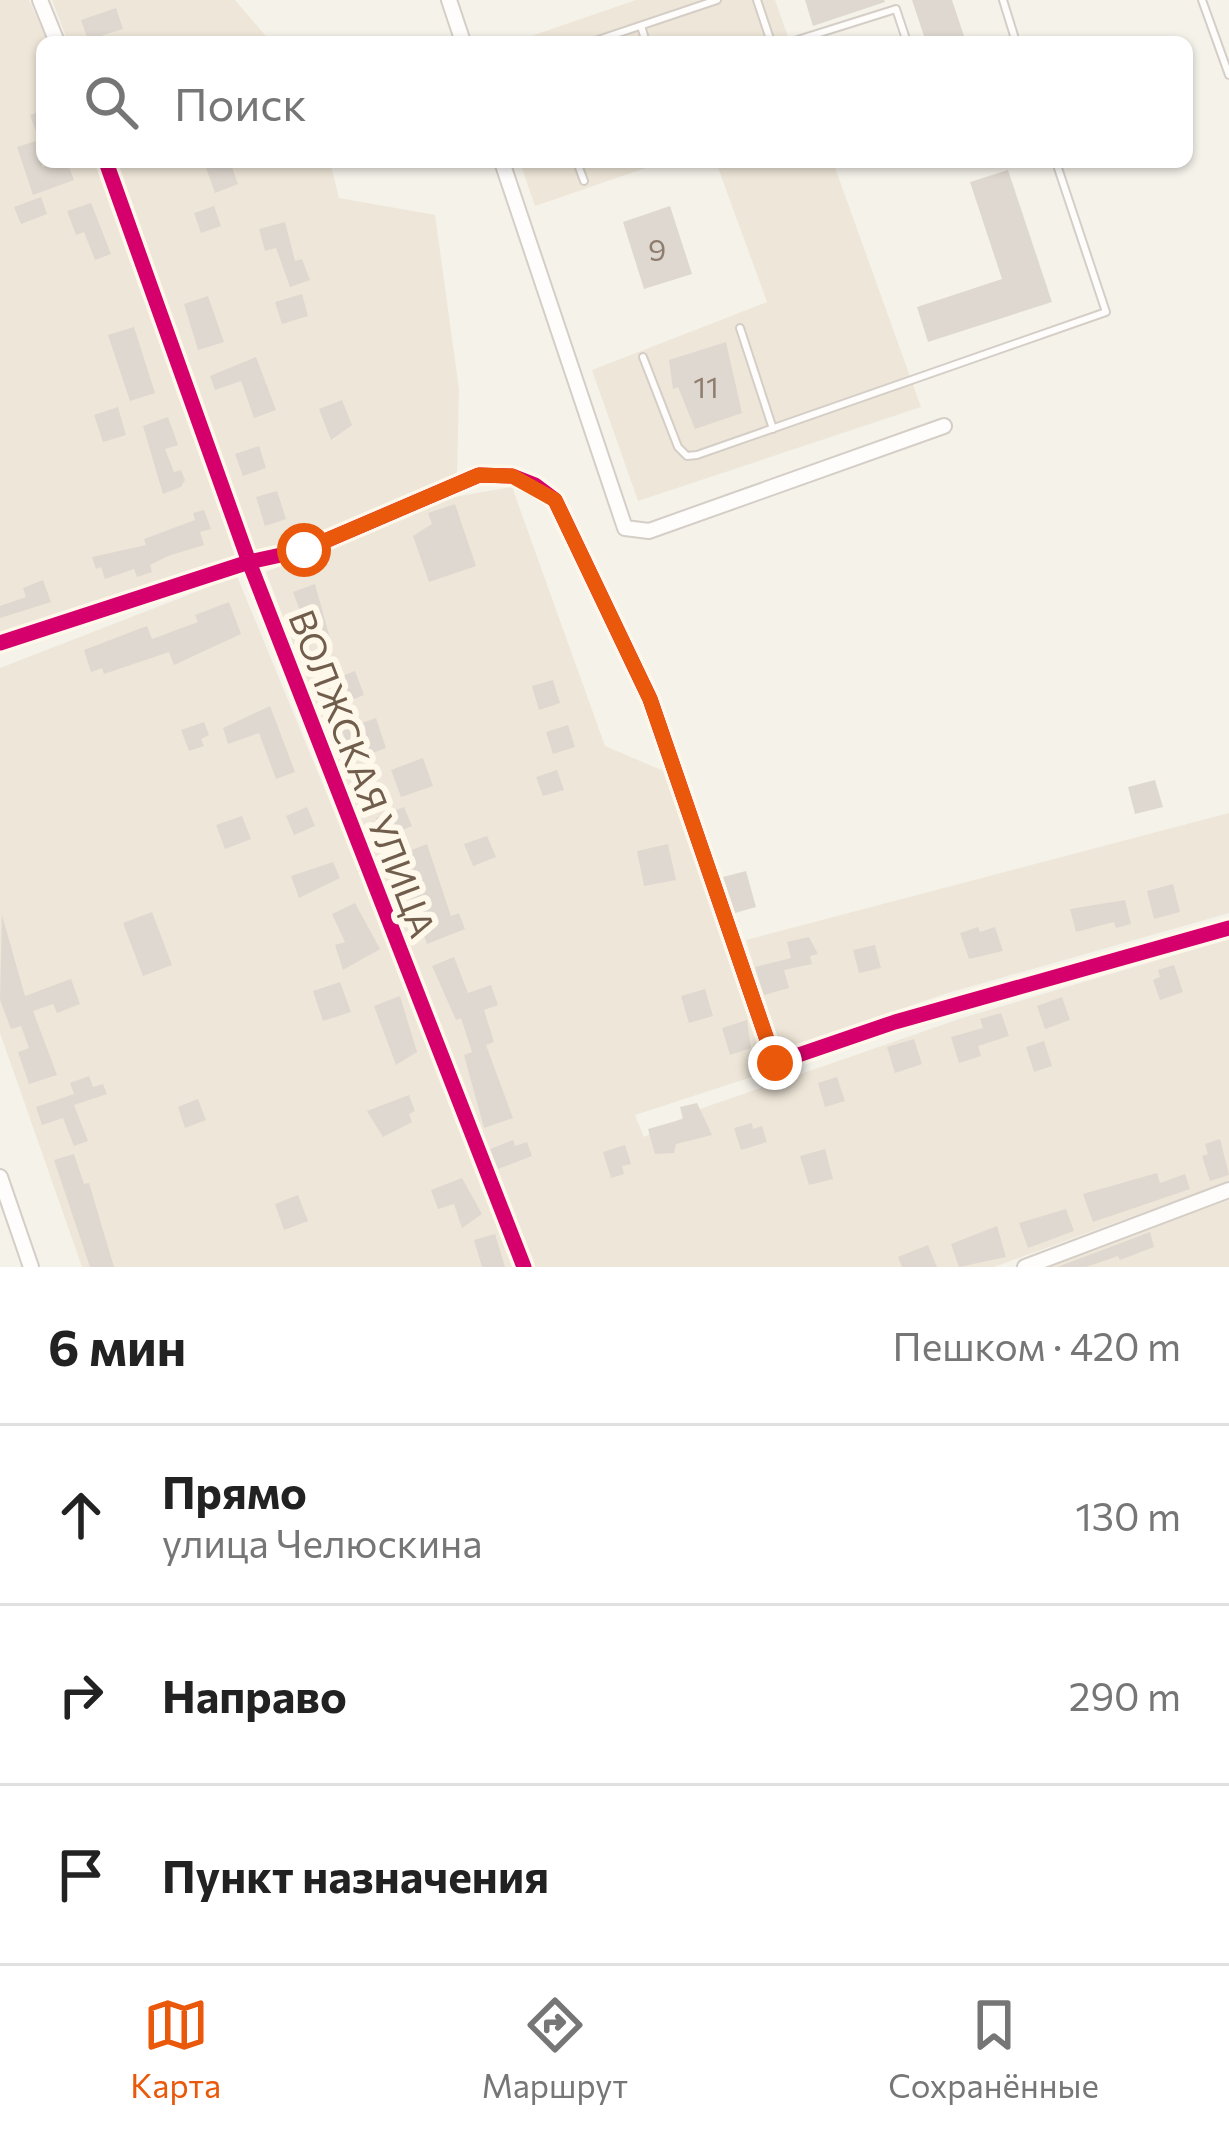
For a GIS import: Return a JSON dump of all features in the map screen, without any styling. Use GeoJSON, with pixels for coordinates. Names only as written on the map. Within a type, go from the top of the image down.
{"type":"FeatureCollection","features":[{"type":"Feature","properties":{"kind":"street"},"geometry":{"type":"LineString","coordinates":[[40,0],[55,36]]}},
{"type":"Feature","properties":{"kind":"street"},"geometry":{"type":"LineString","coordinates":[[449,0],[461,36]]}},
{"type":"Feature","properties":{"kind":"street","name":"ВОЛЖСКАЯ УЛИЦА"},"geometry":{"type":"LineString","coordinates":[[108,168],[249,562],[524,1267]]}},
{"type":"Feature","properties":{"kind":"street"},"geometry":{"type":"LineString","coordinates":[[504,168],[625,528],[649,532],[944,426]]}},
{"type":"Feature","properties":{"kind":"street"},"geometry":{"type":"LineString","coordinates":[[0,643],[249,562],[304,550],[479,475],[512,476],[555,500],[650,699],[775,1063],[995,992],[1229,928]]}},
{"type":"Feature","properties":{"kind":"street"},"geometry":{"type":"LineString","coordinates":[[0,1178],[31,1267]]}},
{"type":"Feature","properties":{"kind":"street"},"geometry":{"type":"LineString","coordinates":[[1025,1267],[1229,1190]]}},
{"type":"Feature","properties":{"kind":"lane"},"geometry":{"type":"LineString","coordinates":[[610,36],[717,0]]}},
{"type":"Feature","properties":{"kind":"lane"},"geometry":{"type":"LineString","coordinates":[[757,0],[766,36]]}},
{"type":"Feature","properties":{"kind":"lane"},"geometry":{"type":"LineString","coordinates":[[1003,0],[1014,36]]}},
{"type":"Feature","properties":{"kind":"lane"},"geometry":{"type":"LineString","coordinates":[[1202,0],[1229,75]]}},
{"type":"Feature","properties":{"kind":"lane"},"geometry":{"type":"LineString","coordinates":[[810,36],[896,8],[906,36]]}},
{"type":"Feature","properties":{"kind":"lane"},"geometry":{"type":"LineString","coordinates":[[641,26],[644,36]]}},
{"type":"Feature","properties":{"kind":"lane"},"geometry":{"type":"LineString","coordinates":[[580,168],[584,181]]}},
{"type":"Feature","properties":{"kind":"lane"},"geometry":{"type":"LineString","coordinates":[[643,357],[686,456],[1106,312],[1058,168]]}},
{"type":"Feature","properties":{"kind":"lane"},"geometry":{"type":"LineString","coordinates":[[740,328],[773,429]]}},
{"type":"Feature","properties":{"kind":"shaded area"},"geometry":{"type":"Polygon","coordinates":[[[0,0],[29,0],[45,36],[36,36],[36,168],[101,168],[242,557],[0,635],[0,0]]]}},
{"type":"Feature","properties":{"kind":"shaded area"},"geometry":{"type":"Polygon","coordinates":[[[52,0],[235,0],[266,36],[66,36],[52,0]]]}},
{"type":"Feature","properties":{"kind":"shaded area"},"geometry":{"type":"Polygon","coordinates":[[[636,0],[775,0],[788,36],[531,36],[636,0]]]}},
{"type":"Feature","properties":{"kind":"shaded area"},"geometry":{"type":"Polygon","coordinates":[[[117,168],[332,168],[339,198],[435,215],[459,389],[457,474],[342,524],[255,553],[117,168]]]}},
{"type":"Feature","properties":{"kind":"shaded area"},"geometry":{"type":"Polygon","coordinates":[[[522,168],[646,168],[535,206],[522,168]]]}},
{"type":"Feature","properties":{"kind":"shaded area"},"geometry":{"type":"Polygon","coordinates":[[[718,168],[835,168],[921,407],[638,501],[592,370],[767,302],[718,168]]]}},
{"type":"Feature","properties":{"kind":"shaded area"},"geometry":{"type":"Polygon","coordinates":[[[512,487],[605,746],[666,772],[775,1063],[767,1072],[635,1115],[644,1137],[700,1109],[962,1018],[1229,939],[1229,1181],[994,1267],[531,1267],[266,572],[454,497],[512,487]]]}},
{"type":"Feature","properties":{"kind":"shaded area"},"geometry":{"type":"Polygon","coordinates":[[[237,576],[519,1267],[82,1267],[0,1033],[0,668],[237,576]]]}},
{"type":"Feature","properties":{"kind":"shaded area"},"geometry":{"type":"Polygon","coordinates":[[[1229,813],[1229,913],[948,993],[780,1050],[746,940],[1229,813]]]}},
{"type":"Feature","properties":{"kind":"shaded area"},"geometry":{"type":"Polygon","coordinates":[[[1229,1200],[1229,1267],[1042,1267],[1100,1245],[1229,1200]]]}},
{"type":"Feature","properties":{"kind":"building"},"geometry":{"type":"Polygon","coordinates":[[[805,0],[884,0],[885,2],[813,26],[805,0]]]}},
{"type":"Feature","properties":{"kind":"building"},"geometry":{"type":"Polygon","coordinates":[[[912,0],[952,0],[964,36],[924,36],[912,0]]]}},
{"type":"Feature","properties":{"kind":"building"},"geometry":{"type":"Polygon","coordinates":[[[116,8],[123,29],[87,36],[81,20],[116,8]]]}},
{"type":"Feature","properties":{"kind":"building"},"geometry":{"type":"Polygon","coordinates":[[[36,141],[36,168],[69,168],[74,180],[33,195],[17,147],[36,141]]]}},
{"type":"Feature","properties":{"kind":"building"},"geometry":{"type":"Polygon","coordinates":[[[206,168],[232,168],[238,184],[215,193],[206,168]]]}},
{"type":"Feature","properties":{"kind":"building"},"geometry":{"type":"Polygon","coordinates":[[[1008,170],[1052,302],[928,342],[917,307],[1002,279],[970,182],[1008,170]]]}},
{"type":"Feature","properties":{"kind":"building"},"geometry":{"type":"Polygon","coordinates":[[[41,197],[47,214],[21,224],[14,207],[41,197]]]}},
{"type":"Feature","properties":{"kind":"building"},"geometry":{"type":"Polygon","coordinates":[[[91,203],[111,254],[95,260],[84,232],[76,235],[67,211],[91,203]]]}},
{"type":"Feature","properties":{"kind":"building"},"geometry":{"type":"Polygon","coordinates":[[[214,206],[221,226],[201,233],[194,213],[214,206]]]}},
{"type":"Feature","properties":{"kind":"building"},"geometry":{"type":"Polygon","coordinates":[[[670,206],[692,274],[644,289],[623,222],[670,206]]]}},
{"type":"Feature","properties":{"kind":"building"},"geometry":{"type":"Polygon","coordinates":[[[285,222],[295,261],[302,259],[310,280],[290,287],[276,248],[265,251],[259,229],[285,222]]]}},
{"type":"Feature","properties":{"kind":"building"},"geometry":{"type":"Polygon","coordinates":[[[302,294],[308,316],[282,324],[275,302],[302,294]]]}},
{"type":"Feature","properties":{"kind":"building"},"geometry":{"type":"Polygon","coordinates":[[[208,296],[224,342],[198,350],[184,304],[208,296]]]}},
{"type":"Feature","properties":{"kind":"building"},"geometry":{"type":"Polygon","coordinates":[[[134,327],[155,393],[130,401],[108,335],[134,327]]]}},
{"type":"Feature","properties":{"kind":"building"},"geometry":{"type":"Polygon","coordinates":[[[726,342],[742,413],[695,429],[678,387],[673,389],[669,360],[726,342]]]}},
{"type":"Feature","properties":{"kind":"building"},"geometry":{"type":"Polygon","coordinates":[[[256,357],[276,410],[254,418],[241,381],[215,390],[210,376],[256,357]]]}},
{"type":"Feature","properties":{"kind":"building"},"geometry":{"type":"Polygon","coordinates":[[[342,400],[352,425],[331,440],[319,409],[342,400]]]}},
{"type":"Feature","properties":{"kind":"building"},"geometry":{"type":"Polygon","coordinates":[[[118,407],[126,435],[103,442],[94,415],[118,407]]]}},
{"type":"Feature","properties":{"kind":"building"},"geometry":{"type":"Polygon","coordinates":[[[168,417],[178,445],[165,449],[174,472],[181,470],[185,480],[181,487],[163,494],[143,426],[168,417]]]}},
{"type":"Feature","properties":{"kind":"building"},"geometry":{"type":"Polygon","coordinates":[[[259,446],[266,468],[243,476],[235,454],[259,446]]]}},
{"type":"Feature","properties":{"kind":"building"},"geometry":{"type":"Polygon","coordinates":[[[277,491],[286,519],[265,526],[256,497],[277,491]]]}},
{"type":"Feature","properties":{"kind":"building"},"geometry":{"type":"Polygon","coordinates":[[[455,504],[476,566],[429,582],[413,536],[432,524],[428,513],[455,504]]]}},
{"type":"Feature","properties":{"kind":"building"},"geometry":{"type":"Polygon","coordinates":[[[204,510],[211,529],[200,532],[204,545],[168,556],[150,565],[152,572],[137,577],[134,569],[105,579],[101,567],[96,569],[92,557],[146,545],[144,539],[195,520],[193,513],[204,510]]]}},
{"type":"Feature","properties":{"kind":"building"},"geometry":{"type":"Polygon","coordinates":[[[43,580],[51,602],[0,618],[0,606],[26,597],[23,588],[43,580]]]}},
{"type":"Feature","properties":{"kind":"building"},"geometry":{"type":"Polygon","coordinates":[[[315,584],[330,638],[312,644],[293,592],[315,584]]]}},
{"type":"Feature","properties":{"kind":"building"},"geometry":{"type":"Polygon","coordinates":[[[229,602],[241,634],[174,665],[169,652],[104,674],[102,668],[91,672],[84,650],[147,626],[152,639],[198,622],[195,615],[229,602]]]}},
{"type":"Feature","properties":{"kind":"building"},"geometry":{"type":"Polygon","coordinates":[[[355,671],[364,695],[341,704],[332,680],[355,671]]]}},
{"type":"Feature","properties":{"kind":"building"},"geometry":{"type":"Polygon","coordinates":[[[553,680],[560,703],[539,710],[532,686],[553,680]]]}},
{"type":"Feature","properties":{"kind":"building"},"geometry":{"type":"Polygon","coordinates":[[[270,706],[295,772],[276,779],[259,733],[228,744],[223,728],[270,706]]]}},
{"type":"Feature","properties":{"kind":"building"},"geometry":{"type":"Polygon","coordinates":[[[376,718],[386,748],[353,760],[342,730],[376,718]]]}},
{"type":"Feature","properties":{"kind":"building"},"geometry":{"type":"Polygon","coordinates":[[[204,722],[209,735],[201,739],[204,746],[189,751],[181,730],[204,722]]]}},
{"type":"Feature","properties":{"kind":"building"},"geometry":{"type":"Polygon","coordinates":[[[568,725],[575,747],[553,754],[546,732],[568,725]]]}},
{"type":"Feature","properties":{"kind":"building"},"geometry":{"type":"Polygon","coordinates":[[[423,758],[433,786],[401,797],[391,770],[423,758]]]}},
{"type":"Feature","properties":{"kind":"building"},"geometry":{"type":"Polygon","coordinates":[[[557,770],[564,790],[543,796],[536,777],[557,770]]]}},
{"type":"Feature","properties":{"kind":"building"},"geometry":{"type":"Polygon","coordinates":[[[1155,780],[1163,807],[1135,814],[1128,787],[1155,780]]]}},
{"type":"Feature","properties":{"kind":"building"},"geometry":{"type":"Polygon","coordinates":[[[307,807],[315,826],[294,835],[286,816],[307,807]]]}},
{"type":"Feature","properties":{"kind":"building"},"geometry":{"type":"Polygon","coordinates":[[[404,807],[412,826],[385,838],[376,818],[404,807]]]}},
{"type":"Feature","properties":{"kind":"building"},"geometry":{"type":"Polygon","coordinates":[[[242,816],[251,839],[225,849],[216,825],[242,816]]]}},
{"type":"Feature","properties":{"kind":"building"},"geometry":{"type":"Polygon","coordinates":[[[487,836],[496,857],[473,866],[464,844],[487,836]]]}},
{"type":"Feature","properties":{"kind":"building"},"geometry":{"type":"Polygon","coordinates":[[[427,844],[451,916],[459,913],[465,929],[427,944],[402,875],[396,877],[389,859],[427,844]]]}},
{"type":"Feature","properties":{"kind":"building"},"geometry":{"type":"Polygon","coordinates":[[[668,844],[676,880],[644,886],[637,851],[668,844]]]}},
{"type":"Feature","properties":{"kind":"building"},"geometry":{"type":"Polygon","coordinates":[[[333,862],[340,878],[299,898],[291,876],[333,862]]]}},
{"type":"Feature","properties":{"kind":"building"},"geometry":{"type":"Polygon","coordinates":[[[746,871],[756,907],[735,913],[723,877],[746,871]]]}},
{"type":"Feature","properties":{"kind":"building"},"geometry":{"type":"Polygon","coordinates":[[[1173,884],[1180,912],[1154,919],[1147,891],[1173,884]]]}},
{"type":"Feature","properties":{"kind":"building"},"geometry":{"type":"Polygon","coordinates":[[[1125,900],[1131,924],[1116,928],[1114,922],[1076,932],[1070,909],[1125,900]]]}},
{"type":"Feature","properties":{"kind":"building"},"geometry":{"type":"Polygon","coordinates":[[[355,903],[380,949],[343,970],[335,945],[345,942],[332,914],[355,903]]]}},
{"type":"Feature","properties":{"kind":"building"},"geometry":{"type":"Polygon","coordinates":[[[152,912],[172,965],[143,976],[123,923],[152,912]]]}},
{"type":"Feature","properties":{"kind":"building"},"geometry":{"type":"Polygon","coordinates":[[[2,915],[25,996],[71,979],[80,1004],[57,1013],[53,1004],[33,1011],[57,1075],[29,1084],[18,1052],[29,1048],[21,1026],[11,1029],[0,1000],[2,915]]]}},
{"type":"Feature","properties":{"kind":"building"},"geometry":{"type":"Polygon","coordinates":[[[978,927],[980,932],[995,927],[1003,951],[969,959],[960,933],[978,927]]]}},
{"type":"Feature","properties":{"kind":"building"},"geometry":{"type":"Polygon","coordinates":[[[809,937],[818,954],[810,956],[812,964],[784,970],[789,988],[764,995],[755,967],[791,958],[787,942],[809,937]]]}},
{"type":"Feature","properties":{"kind":"building"},"geometry":{"type":"Polygon","coordinates":[[[875,945],[881,968],[859,973],[853,950],[875,945]]]}},
{"type":"Feature","properties":{"kind":"building"},"geometry":{"type":"Polygon","coordinates":[[[454,957],[468,993],[491,985],[498,1005],[484,1010],[494,1042],[486,1045],[513,1118],[484,1128],[464,1055],[472,1052],[461,1018],[456,1020],[432,966],[454,957]]]}},
{"type":"Feature","properties":{"kind":"building"},"geometry":{"type":"Polygon","coordinates":[[[1174,965],[1183,992],[1160,1000],[1153,980],[1160,977],[1158,970],[1174,965]]]}},
{"type":"Feature","properties":{"kind":"building"},"geometry":{"type":"Polygon","coordinates":[[[340,982],[351,1012],[323,1021],[313,991],[340,982]]]}},
{"type":"Feature","properties":{"kind":"building"},"geometry":{"type":"Polygon","coordinates":[[[705,989],[713,1016],[689,1023],[681,996],[705,989]]]}},
{"type":"Feature","properties":{"kind":"building"},"geometry":{"type":"Polygon","coordinates":[[[400,996],[417,1052],[396,1065],[374,1006],[400,996]]]}},
{"type":"Feature","properties":{"kind":"building"},"geometry":{"type":"Polygon","coordinates":[[[1062,997],[1070,1020],[1045,1029],[1037,1006],[1062,997]]]}},
{"type":"Feature","properties":{"kind":"building"},"geometry":{"type":"Polygon","coordinates":[[[1001,1013],[1009,1036],[978,1046],[981,1056],[959,1063],[951,1037],[983,1028],[980,1019],[1001,1013]]]}},
{"type":"Feature","properties":{"kind":"building"},"geometry":{"type":"Polygon","coordinates":[[[747,1020],[751,1048],[730,1055],[722,1028],[747,1020]]]}},
{"type":"Feature","properties":{"kind":"building"},"geometry":{"type":"Polygon","coordinates":[[[914,1039],[922,1064],[895,1073],[887,1047],[914,1039]]]}},
{"type":"Feature","properties":{"kind":"building"},"geometry":{"type":"Polygon","coordinates":[[[1044,1041],[1052,1066],[1034,1072],[1026,1047],[1044,1041]]]}},
{"type":"Feature","properties":{"kind":"building"},"geometry":{"type":"Polygon","coordinates":[[[89,1076],[93,1087],[103,1084],[107,1094],[74,1105],[88,1141],[74,1146],[63,1118],[42,1125],[36,1107],[74,1094],[70,1083],[89,1076]]]}},
{"type":"Feature","properties":{"kind":"building"},"geometry":{"type":"Polygon","coordinates":[[[837,1077],[845,1101],[825,1107],[818,1083],[837,1077]]]}},
{"type":"Feature","properties":{"kind":"building"},"geometry":{"type":"Polygon","coordinates":[[[409,1095],[415,1111],[409,1114],[412,1122],[383,1137],[367,1111],[409,1095]]]}},
{"type":"Feature","properties":{"kind":"building"},"geometry":{"type":"Polygon","coordinates":[[[198,1099],[206,1120],[185,1128],[178,1107],[198,1099]]]}},
{"type":"Feature","properties":{"kind":"building"},"geometry":{"type":"Polygon","coordinates":[[[697,1103],[712,1135],[676,1144],[674,1153],[655,1154],[648,1129],[683,1119],[680,1107],[697,1103]]]}},
{"type":"Feature","properties":{"kind":"building"},"geometry":{"type":"Polygon","coordinates":[[[752,1123],[753,1129],[762,1126],[767,1142],[741,1150],[734,1128],[752,1123]]]}},
{"type":"Feature","properties":{"kind":"building"},"geometry":{"type":"Polygon","coordinates":[[[1220,1139],[1229,1175],[1210,1181],[1202,1156],[1208,1154],[1205,1144],[1220,1139]]]}},
{"type":"Feature","properties":{"kind":"building"},"geometry":{"type":"Polygon","coordinates":[[[513,1140],[515,1146],[527,1142],[532,1156],[498,1169],[490,1149],[513,1140]]]}},
{"type":"Feature","properties":{"kind":"building"},"geometry":{"type":"Polygon","coordinates":[[[625,1145],[631,1164],[622,1166],[624,1174],[611,1178],[603,1152],[625,1145]]]}},
{"type":"Feature","properties":{"kind":"building"},"geometry":{"type":"Polygon","coordinates":[[[825,1149],[833,1179],[809,1185],[800,1156],[825,1149]]]}},
{"type":"Feature","properties":{"kind":"building"},"geometry":{"type":"Polygon","coordinates":[[[74,1154],[84,1184],[89,1183],[114,1267],[90,1267],[54,1160],[74,1154]]]}},
{"type":"Feature","properties":{"kind":"building"},"geometry":{"type":"Polygon","coordinates":[[[1157,1173],[1160,1183],[1185,1174],[1190,1189],[1093,1222],[1083,1194],[1157,1173]]]}},
{"type":"Feature","properties":{"kind":"building"},"geometry":{"type":"Polygon","coordinates":[[[462,1178],[482,1214],[462,1228],[454,1204],[438,1209],[431,1190],[462,1178]]]}},
{"type":"Feature","properties":{"kind":"building"},"geometry":{"type":"Polygon","coordinates":[[[298,1195],[308,1221],[284,1230],[275,1204],[298,1195]]]}},
{"type":"Feature","properties":{"kind":"building"},"geometry":{"type":"Polygon","coordinates":[[[1066,1209],[1074,1231],[1028,1248],[1019,1223],[1066,1209]]]}},
{"type":"Feature","properties":{"kind":"building"},"geometry":{"type":"Polygon","coordinates":[[[997,1226],[1006,1257],[959,1267],[951,1244],[997,1226]]]}},
{"type":"Feature","properties":{"kind":"building"},"geometry":{"type":"Polygon","coordinates":[[[1150,1232],[1154,1247],[1120,1260],[1118,1256],[1086,1267],[1057,1267],[1150,1232]]]}},
{"type":"Feature","properties":{"kind":"building"},"geometry":{"type":"Polygon","coordinates":[[[495,1234],[505,1267],[482,1267],[474,1240],[495,1234]]]}},
{"type":"Feature","properties":{"kind":"building"},"geometry":{"type":"Polygon","coordinates":[[[928,1245],[937,1267],[902,1267],[898,1257],[928,1245]]]}},
{"type":"Feature","properties":{"kind":"cycle path"},"geometry":{"type":"LineString","coordinates":[[108,168],[249,562],[524,1267]]}},
{"type":"Feature","properties":{"kind":"cycle path"},"geometry":{"type":"LineString","coordinates":[[0,643],[249,562],[304,550],[479,475],[512,476],[555,500],[650,699],[775,1063],[895,1022],[1229,928]]}},
{"type":"Feature","properties":{"kind":"route"},"geometry":{"type":"LineString","coordinates":[[304,550],[479,475],[512,476],[536,485],[555,500],[650,699],[775,1063]]}}]}
